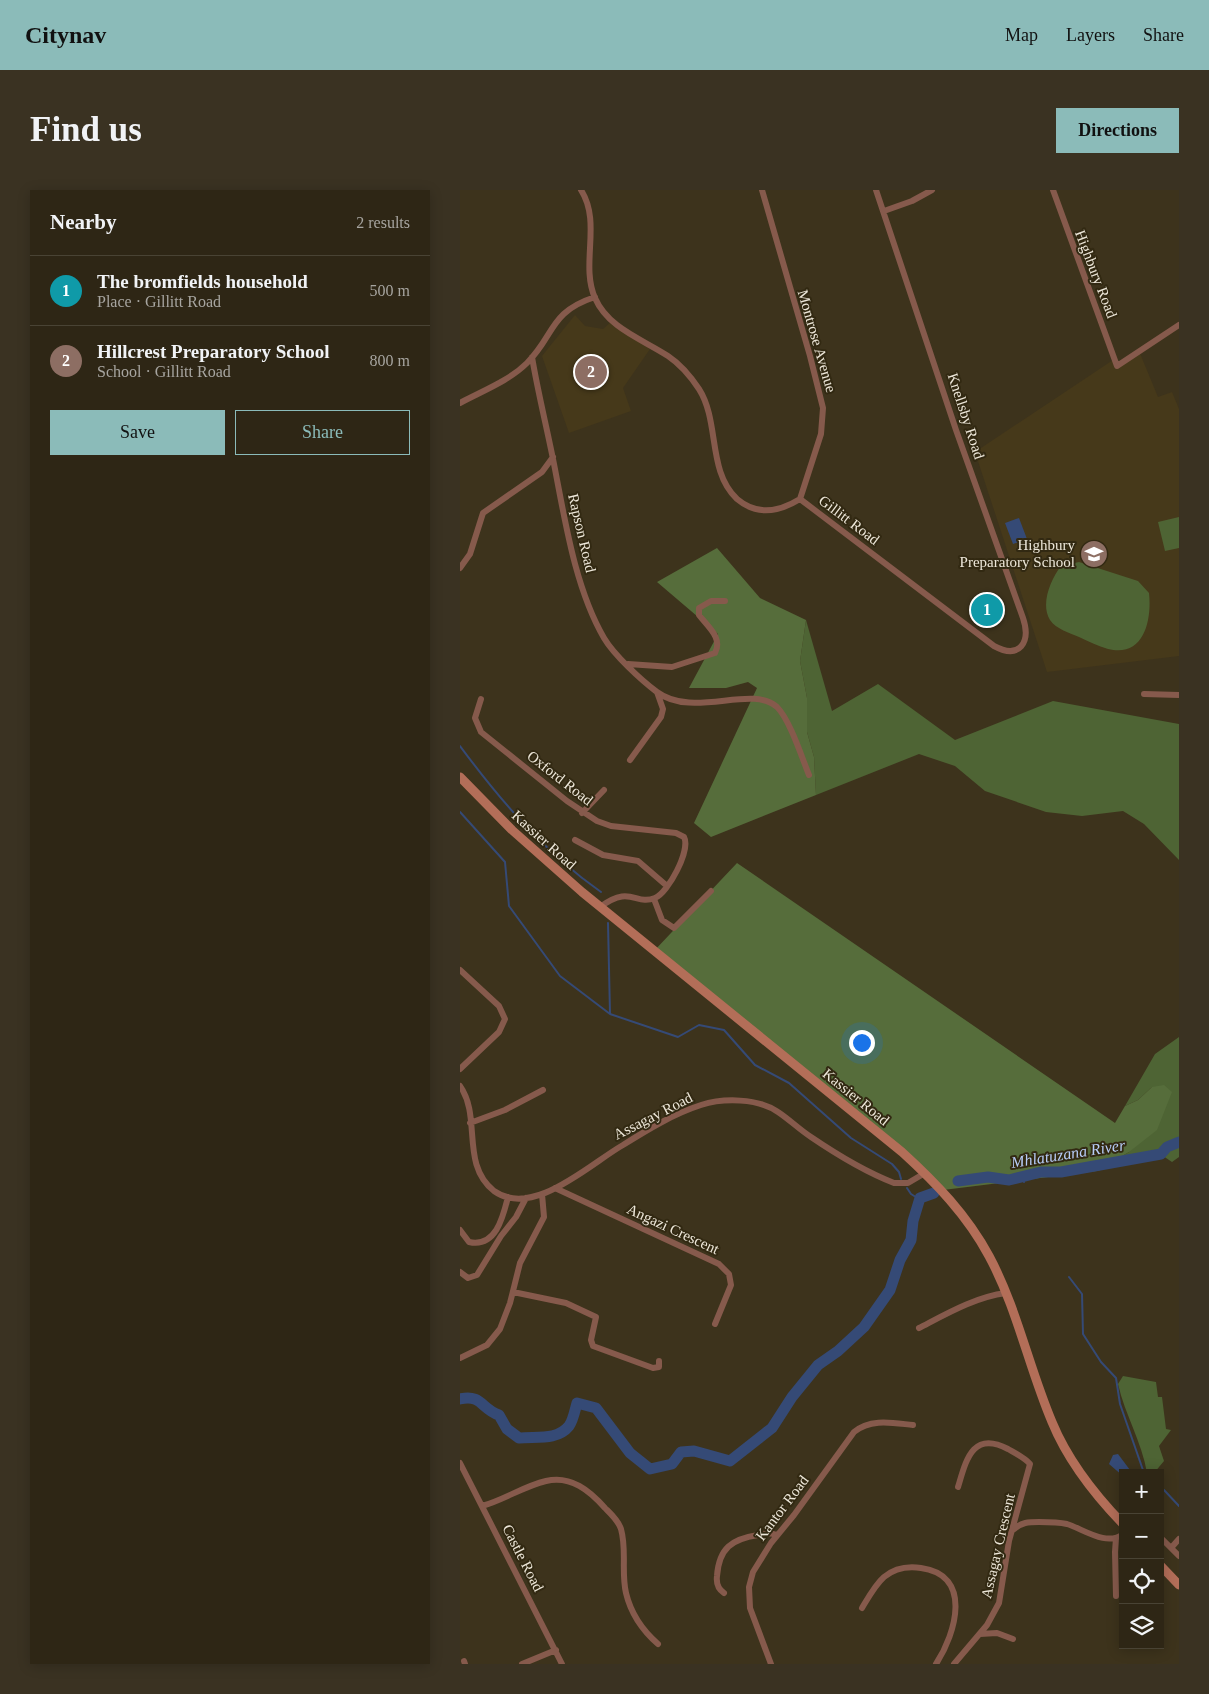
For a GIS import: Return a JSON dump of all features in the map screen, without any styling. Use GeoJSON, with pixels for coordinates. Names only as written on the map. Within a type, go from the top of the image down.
{"type":"FeatureCollection","features":[{"type":"Feature","properties":{"kind":"main road","name":"Kassier Road"},"geometry":{"type":"LineString","coordinates":[[460,777],[536,852],[600,907],[925,1173],[954,1203],[976,1234],[1006,1293],[1044,1402],[1058,1435],[1088,1485],[1119,1520]]}},
{"type":"Feature","properties":{"kind":"main road"},"geometry":{"type":"LineString","coordinates":[[1164,1569],[1179,1585]]}},
{"type":"Feature","properties":{"kind":"street","name":"Gillitt Road"},"geometry":{"type":"LineString","coordinates":[[581,190],[590,211],[590,275],[595,298],[603,311],[616,325],[675,361],[699,388],[711,418],[722,476],[736,498],[758,510],[773,511],[782,509],[800,499],[994,646],[1009,651],[1020,648]]}},
{"type":"Feature","properties":{"kind":"street","name":"Montrose Avenue"},"geometry":{"type":"LineString","coordinates":[[762,190],[823,408],[821,434],[800,499]]}},
{"type":"Feature","properties":{"kind":"street","name":"Knellsby Road"},"geometry":{"type":"LineString","coordinates":[[876,190],[956,430],[1023,618],[1027,638],[1020,648]]}},
{"type":"Feature","properties":{"kind":"street"},"geometry":{"type":"LineString","coordinates":[[884,211],[912,201],[932,190]]}},
{"type":"Feature","properties":{"kind":"street","name":"Highbury Road"},"geometry":{"type":"LineString","coordinates":[[1053,190],[1117,366],[1179,325]]}},
{"type":"Feature","properties":{"kind":"street"},"geometry":{"type":"LineString","coordinates":[[460,403],[520,369],[532,357],[566,311],[575,305],[595,298]]}},
{"type":"Feature","properties":{"kind":"street","name":"Rapson Road"},"geometry":{"type":"LineString","coordinates":[[532,357],[578,575],[604,637],[657,692],[679,702],[718,703],[735,698],[756,698],[777,707],[793,735],[809,775]]}},
{"type":"Feature","properties":{"kind":"street"},"geometry":{"type":"LineString","coordinates":[[460,568],[470,554],[483,513],[542,472],[553,457]]}},
{"type":"Feature","properties":{"kind":"street"},"geometry":{"type":"LineString","coordinates":[[627,663],[672,667],[715,653],[719,646],[718,640],[699,615],[699,608],[711,601],[725,601]]}},
{"type":"Feature","properties":{"kind":"street"},"geometry":{"type":"LineString","coordinates":[[630,760],[661,717],[663,709],[657,692]]}},
{"type":"Feature","properties":{"kind":"street"},"geometry":{"type":"LineString","coordinates":[[1144,694],[1179,695]]}},
{"type":"Feature","properties":{"kind":"street","name":"Oxford Road"},"geometry":{"type":"LineString","coordinates":[[481,699],[475,718],[481,732],[582,813],[610,826],[682,836],[686,841],[686,852],[667,886],[654,899]]}},
{"type":"Feature","properties":{"kind":"street"},"geometry":{"type":"LineString","coordinates":[[582,813],[604,790]]}},
{"type":"Feature","properties":{"kind":"street"},"geometry":{"type":"LineString","coordinates":[[575,840],[602,855],[638,861],[667,886]]}},
{"type":"Feature","properties":{"kind":"street"},"geometry":{"type":"LineString","coordinates":[[600,907],[613,897],[622,895],[654,899],[662,920],[674,928],[710,890]]}},
{"type":"Feature","properties":{"kind":"street"},"geometry":{"type":"LineString","coordinates":[[460,970],[499,1006],[505,1015],[503,1027],[460,1069]]}},
{"type":"Feature","properties":{"kind":"street","name":"Assagay Road"},"geometry":{"type":"LineString","coordinates":[[460,1086],[465,1095],[470,1123],[472,1153],[480,1172],[493,1189],[508,1196],[526,1198],[542,1194],[555,1188],[621,1145],[687,1110],[706,1104],[737,1101],[761,1104],[777,1111],[812,1138],[894,1183],[904,1184],[925,1173]]}},
{"type":"Feature","properties":{"kind":"street"},"geometry":{"type":"LineString","coordinates":[[470,1123],[513,1106],[543,1090]]}},
{"type":"Feature","properties":{"kind":"street","name":"Angazi Crescent"},"geometry":{"type":"LineString","coordinates":[[555,1188],[719,1264],[729,1274],[731,1285],[715,1324]]}},
{"type":"Feature","properties":{"kind":"street"},"geometry":{"type":"LineString","coordinates":[[460,1358],[478,1351],[496,1337],[505,1318],[520,1263],[544,1217],[542,1194]]}},
{"type":"Feature","properties":{"kind":"street"},"geometry":{"type":"LineString","coordinates":[[460,1230],[469,1242],[481,1243],[488,1240],[500,1224],[508,1196]]}},
{"type":"Feature","properties":{"kind":"street"},"geometry":{"type":"LineString","coordinates":[[460,1272],[468,1278],[477,1275],[501,1236],[516,1217],[526,1198]]}},
{"type":"Feature","properties":{"kind":"street"},"geometry":{"type":"LineString","coordinates":[[513,1292],[566,1303],[597,1318],[591,1340],[594,1346],[653,1368],[659,1368],[659,1361]]}},
{"type":"Feature","properties":{"kind":"street"},"geometry":{"type":"LineString","coordinates":[[919,1328],[955,1310],[993,1295],[1006,1293]]}},
{"type":"Feature","properties":{"kind":"street","name":"Kantor Road"},"geometry":{"type":"LineString","coordinates":[[771,1664],[753,1619],[749,1587],[757,1564],[858,1428],[879,1422],[913,1424]]}},
{"type":"Feature","properties":{"kind":"street","name":"Assagay Crescent"},"geometry":{"type":"LineString","coordinates":[[954,1664],[991,1619],[1000,1598],[1007,1550],[1030,1469],[1028,1462],[1000,1446],[982,1445],[972,1450],[967,1458],[958,1487]]}},
{"type":"Feature","properties":{"kind":"street","name":"Castle Road"},"geometry":{"type":"LineString","coordinates":[[460,1464],[463,1476],[482,1506],[562,1664]]}},
{"type":"Feature","properties":{"kind":"street"},"geometry":{"type":"LineString","coordinates":[[482,1506],[547,1480],[562,1481],[588,1489],[614,1517],[620,1527],[624,1547],[623,1572],[626,1594],[638,1623],[658,1644]]}},
{"type":"Feature","properties":{"kind":"street"},"geometry":{"type":"LineString","coordinates":[[1013,1530],[1023,1523],[1059,1523],[1099,1537],[1116,1538],[1119,1536]]}},
{"type":"Feature","properties":{"kind":"street"},"geometry":{"type":"LineString","coordinates":[[724,1593],[720,1590],[717,1582],[719,1562],[724,1552],[733,1543],[745,1536],[768,1532],[777,1535]]}},
{"type":"Feature","properties":{"kind":"street"},"geometry":{"type":"LineString","coordinates":[[1116,1538],[1114,1552],[1116,1596]]}},
{"type":"Feature","properties":{"kind":"street"},"geometry":{"type":"LineString","coordinates":[[1171,1548],[1179,1539]]}},
{"type":"Feature","properties":{"kind":"street"},"geometry":{"type":"LineString","coordinates":[[1164,1541],[1179,1556]]}},
{"type":"Feature","properties":{"kind":"street"},"geometry":{"type":"LineString","coordinates":[[862,1608],[880,1582],[894,1571],[907,1567],[918,1568],[934,1571],[945,1576],[954,1591],[954,1614],[945,1649],[936,1664]]}},
{"type":"Feature","properties":{"kind":"street"},"geometry":{"type":"LineString","coordinates":[[980,1634],[997,1633],[1014,1639]]}},
{"type":"Feature","properties":{"kind":"street"},"geometry":{"type":"LineString","coordinates":[[522,1664],[556,1650]]}},
{"type":"Feature","properties":{"kind":"shaded area"},"geometry":{"type":"Polygon","coordinates":[[[575,315],[585,326],[603,329],[611,322],[650,349],[623,388],[631,411],[569,433],[542,356],[575,315]]]}},
{"type":"Feature","properties":{"kind":"shaded area","name":"Highbury Preparatory School"},"geometry":{"type":"Polygon","coordinates":[[[1139,351],[1158,397],[1172,392],[1179,409],[1179,656],[1047,672],[975,452],[1116,358],[1117,365],[1139,351]]]}},
{"type":"Feature","properties":{"kind":"green space"},"geometry":{"type":"Polygon","coordinates":[[[1179,517],[1179,548],[1165,551],[1158,522],[1179,517]]]}},
{"type":"Feature","properties":{"kind":"green space"},"geometry":{"type":"Polygon","coordinates":[[[717,548],[760,598],[806,620],[800,661],[807,698],[807,732],[814,757],[816,795],[711,837],[694,823],[757,688],[748,682],[726,688],[689,688],[718,634],[657,582],[717,548]]]}},
{"type":"Feature","properties":{"kind":"green space"},"geometry":{"type":"Polygon","coordinates":[[[1079,562],[1138,581],[1149,593],[1150,604],[1147,625],[1138,642],[1130,648],[1120,650],[1104,648],[1063,630],[1050,620],[1047,614],[1046,599],[1050,585],[1061,566],[1079,562]]]}},
{"type":"Feature","properties":{"kind":"green space"},"geometry":{"type":"Polygon","coordinates":[[[806,620],[832,711],[878,684],[955,740],[1053,701],[1179,724],[1179,860],[1144,824],[1123,811],[1082,816],[1046,812],[985,791],[955,766],[919,754],[816,795],[814,757],[807,732],[807,698],[800,661],[806,620]]]}},
{"type":"Feature","properties":{"kind":"green space"},"geometry":{"type":"Polygon","coordinates":[[[737,863],[1115,1123],[1125,1106],[1138,1100],[1152,1087],[1164,1085],[1172,1092],[1157,1130],[1129,1152],[1097,1171],[943,1190],[654,951],[737,863]]]}},
{"type":"Feature","properties":{"kind":"green space"},"geometry":{"type":"Polygon","coordinates":[[[1179,1037],[1179,1157],[1172,1162],[1160,1154],[1097,1171],[1129,1152],[1152,1087],[1138,1100],[1125,1106],[1155,1054],[1179,1037]]]}},
{"type":"Feature","properties":{"kind":"green space"},"geometry":{"type":"Polygon","coordinates":[[[1123,1376],[1156,1382],[1158,1397],[1162,1397],[1166,1429],[1171,1430],[1159,1446],[1164,1461],[1157,1469],[1146,1469],[1118,1384],[1123,1376]]]}},
{"type":"Feature","properties":{"kind":"water"},"geometry":{"type":"Polygon","coordinates":[[[1019,518],[1027,539],[1013,544],[1005,523],[1019,518]]]}},
{"type":"Feature","properties":{"kind":"water"},"geometry":{"type":"Polygon","coordinates":[[[1118,1454],[1129,1469],[1119,1469],[1119,1473],[1109,1464],[1113,1455],[1118,1454]]]}},
{"type":"Feature","properties":{"kind":"waterway"},"geometry":{"type":"LineString","coordinates":[[460,746],[524,825],[561,860],[601,892]]}},
{"type":"Feature","properties":{"kind":"waterway"},"geometry":{"type":"LineString","coordinates":[[460,812],[505,862],[509,906],[560,976],[610,1014],[678,1037],[699,1025],[724,1030],[755,1065],[789,1083],[851,1138],[892,1164],[899,1172],[901,1179]]}},
{"type":"Feature","properties":{"kind":"waterway"},"geometry":{"type":"LineString","coordinates":[[608,923],[610,1014]]}},
{"type":"Feature","properties":{"kind":"waterway","name":"Mhlatuzana River"},"geometry":{"type":"LineString","coordinates":[[958,1181],[988,1177],[1009,1180],[1041,1172],[1061,1172],[1161,1154],[1167,1147],[1179,1142]]}},
{"type":"Feature","properties":{"kind":"waterway","name":"Mhlatuzana River"},"geometry":{"type":"LineString","coordinates":[[1022,1176],[1024,1182]]}},
{"type":"Feature","properties":{"kind":"waterway"},"geometry":{"type":"LineString","coordinates":[[907,1188],[911,1194],[919,1199]]}},
{"type":"Feature","properties":{"kind":"waterway","name":"Mhlatuzana River"},"geometry":{"type":"LineString","coordinates":[[460,1399],[477,1400],[499,1415],[507,1429],[519,1438],[546,1437],[564,1431],[572,1421],[577,1403],[596,1408],[630,1453],[650,1469],[672,1464],[681,1452],[694,1451],[730,1461],[772,1428],[792,1397],[818,1365],[838,1351],[864,1327],[890,1290],[900,1260],[911,1240],[913,1221],[920,1198],[934,1193]]}},
{"type":"Feature","properties":{"kind":"waterway"},"geometry":{"type":"LineString","coordinates":[[1069,1277],[1082,1294],[1083,1334],[1101,1362],[1116,1378],[1120,1404],[1143,1469]]}},
{"type":"Feature","properties":{"kind":"waterway"},"geometry":{"type":"LineString","coordinates":[[1164,1490],[1179,1506]]}},
{"type":"Feature","properties":{"kind":"place","name":"Hillcrest Preparatory School"},"geometry":{"type":"Point","coordinates":[591,372]}},
{"type":"Feature","properties":{"kind":"place","name":"Highbury Preparatory School"},"geometry":{"type":"Point","coordinates":[1094,554]}},
{"type":"Feature","properties":{"kind":"place","name":"The bromfields household"},"geometry":{"type":"Point","coordinates":[987,610]}}]}
